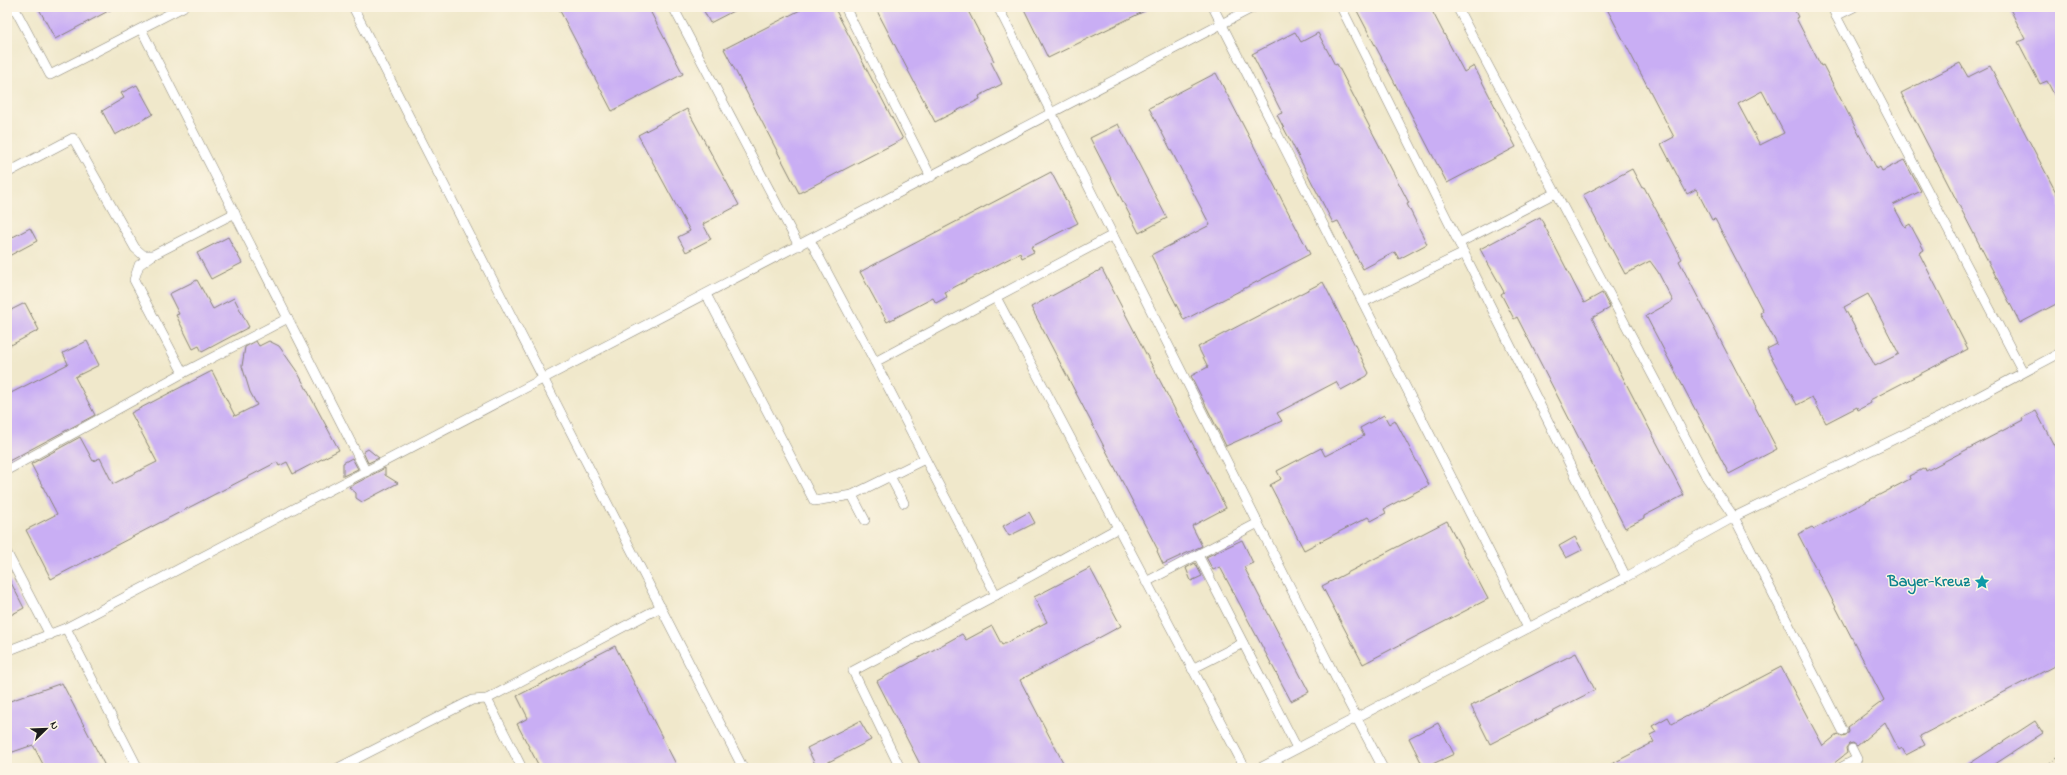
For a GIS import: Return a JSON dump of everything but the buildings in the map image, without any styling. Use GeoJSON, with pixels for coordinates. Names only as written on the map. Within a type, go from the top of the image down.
{"type":"FeatureCollection","features":[{"type":"Feature","properties":{"kind":"lane"},"geometry":{"type":"LineString","coordinates":[[14,7],[50,75],[183,7]]}},
{"type":"Feature","properties":{"kind":"lane"},"geometry":{"type":"LineString","coordinates":[[353,7],[743,768]]}},
{"type":"Feature","properties":{"kind":"lane"},"geometry":{"type":"LineString","coordinates":[[674,7],[798,246]]}},
{"type":"Feature","properties":{"kind":"lane"},"geometry":{"type":"LineString","coordinates":[[845,7],[931,176]]}},
{"type":"Feature","properties":{"kind":"lane"},"geometry":{"type":"LineString","coordinates":[[998,7],[1383,768]]}},
{"type":"Feature","properties":{"kind":"lane"},"geometry":{"type":"LineString","coordinates":[[1213,7],[1364,302],[1528,628]]}},
{"type":"Feature","properties":{"kind":"lane"},"geometry":{"type":"LineString","coordinates":[[7,650],[66,628],[544,380],[1254,7]]}},
{"type":"Feature","properties":{"kind":"lane"},"geometry":{"type":"LineString","coordinates":[[1341,7],[1626,577]]}},
{"type":"Feature","properties":{"kind":"lane"},"geometry":{"type":"LineString","coordinates":[[1458,7],[1707,478],[1734,517],[1843,731]]}},
{"type":"Feature","properties":{"kind":"lane"},"geometry":{"type":"LineString","coordinates":[[1832,7],[2023,372]]}},
{"type":"Feature","properties":{"kind":"lane"},"geometry":{"type":"LineString","coordinates":[[1836,16],[1854,7]]}},
{"type":"Feature","properties":{"kind":"lane"},"geometry":{"type":"LineString","coordinates":[[141,29],[366,472]]}},
{"type":"Feature","properties":{"kind":"lane"},"geometry":{"type":"LineString","coordinates":[[7,173],[73,138],[135,248],[139,265],[134,280],[182,373]]}},
{"type":"Feature","properties":{"kind":"lane"},"geometry":{"type":"LineString","coordinates":[[1459,243],[1555,193]]}},
{"type":"Feature","properties":{"kind":"lane"},"geometry":{"type":"LineString","coordinates":[[139,265],[153,255],[235,213]]}},
{"type":"Feature","properties":{"kind":"lane"},"geometry":{"type":"LineString","coordinates":[[875,362],[1113,235]]}},
{"type":"Feature","properties":{"kind":"lane"},"geometry":{"type":"LineString","coordinates":[[810,240],[996,595]]}},
{"type":"Feature","properties":{"kind":"lane"},"geometry":{"type":"LineString","coordinates":[[135,248],[143,255],[153,255]]}},
{"type":"Feature","properties":{"kind":"lane"},"geometry":{"type":"LineString","coordinates":[[1364,302],[1464,253]]}},
{"type":"Feature","properties":{"kind":"lane"},"geometry":{"type":"LineString","coordinates":[[706,294],[814,501],[852,495],[925,459]]}},
{"type":"Feature","properties":{"kind":"lane"},"geometry":{"type":"LineString","coordinates":[[996,298],[1245,768]]}},
{"type":"Feature","properties":{"kind":"lane"},"geometry":{"type":"LineString","coordinates":[[7,470],[182,373],[288,318]]}},
{"type":"Feature","properties":{"kind":"lane"},"geometry":{"type":"LineString","coordinates":[[1260,768],[1626,577],[1734,517],[1946,414],[2060,353]]}},
{"type":"Feature","properties":{"kind":"lane"},"geometry":{"type":"LineString","coordinates":[[890,476],[904,503]]}},
{"type":"Feature","properties":{"kind":"lane"},"geometry":{"type":"LineString","coordinates":[[852,495],[865,520]]}},
{"type":"Feature","properties":{"kind":"lane"},"geometry":{"type":"LineString","coordinates":[[1146,582],[1258,523]]}},
{"type":"Feature","properties":{"kind":"lane"},"geometry":{"type":"LineString","coordinates":[[900,768],[853,671],[1118,528]]}},
{"type":"Feature","properties":{"kind":"lane"},"geometry":{"type":"LineString","coordinates":[[7,553],[50,635]]}},
{"type":"Feature","properties":{"kind":"lane"},"geometry":{"type":"LineString","coordinates":[[1198,555],[1298,748]]}},
{"type":"Feature","properties":{"kind":"lane"},"geometry":{"type":"LineString","coordinates":[[338,768],[472,700],[487,698],[661,607]]}},
{"type":"Feature","properties":{"kind":"lane"},"geometry":{"type":"LineString","coordinates":[[66,628],[138,768]]}},
{"type":"Feature","properties":{"kind":"lane"},"geometry":{"type":"LineString","coordinates":[[1192,669],[1243,643]]}},
{"type":"Feature","properties":{"kind":"lane"},"geometry":{"type":"LineString","coordinates":[[487,698],[522,768]]}},
{"type":"Feature","properties":{"kind":"lane"},"geometry":{"type":"LineString","coordinates":[[1840,768],[1857,759],[1852,749]]}},
{"type":"Feature","properties":{"kind":"path"},"geometry":{"type":"LineString","coordinates":[[2045,768],[2060,756]]}},
{"type":"Feature","properties":{"kind":"place","name":"Bayer-Kreuz"},"geometry":{"type":"Point","coordinates":[1982,582]}}]}
